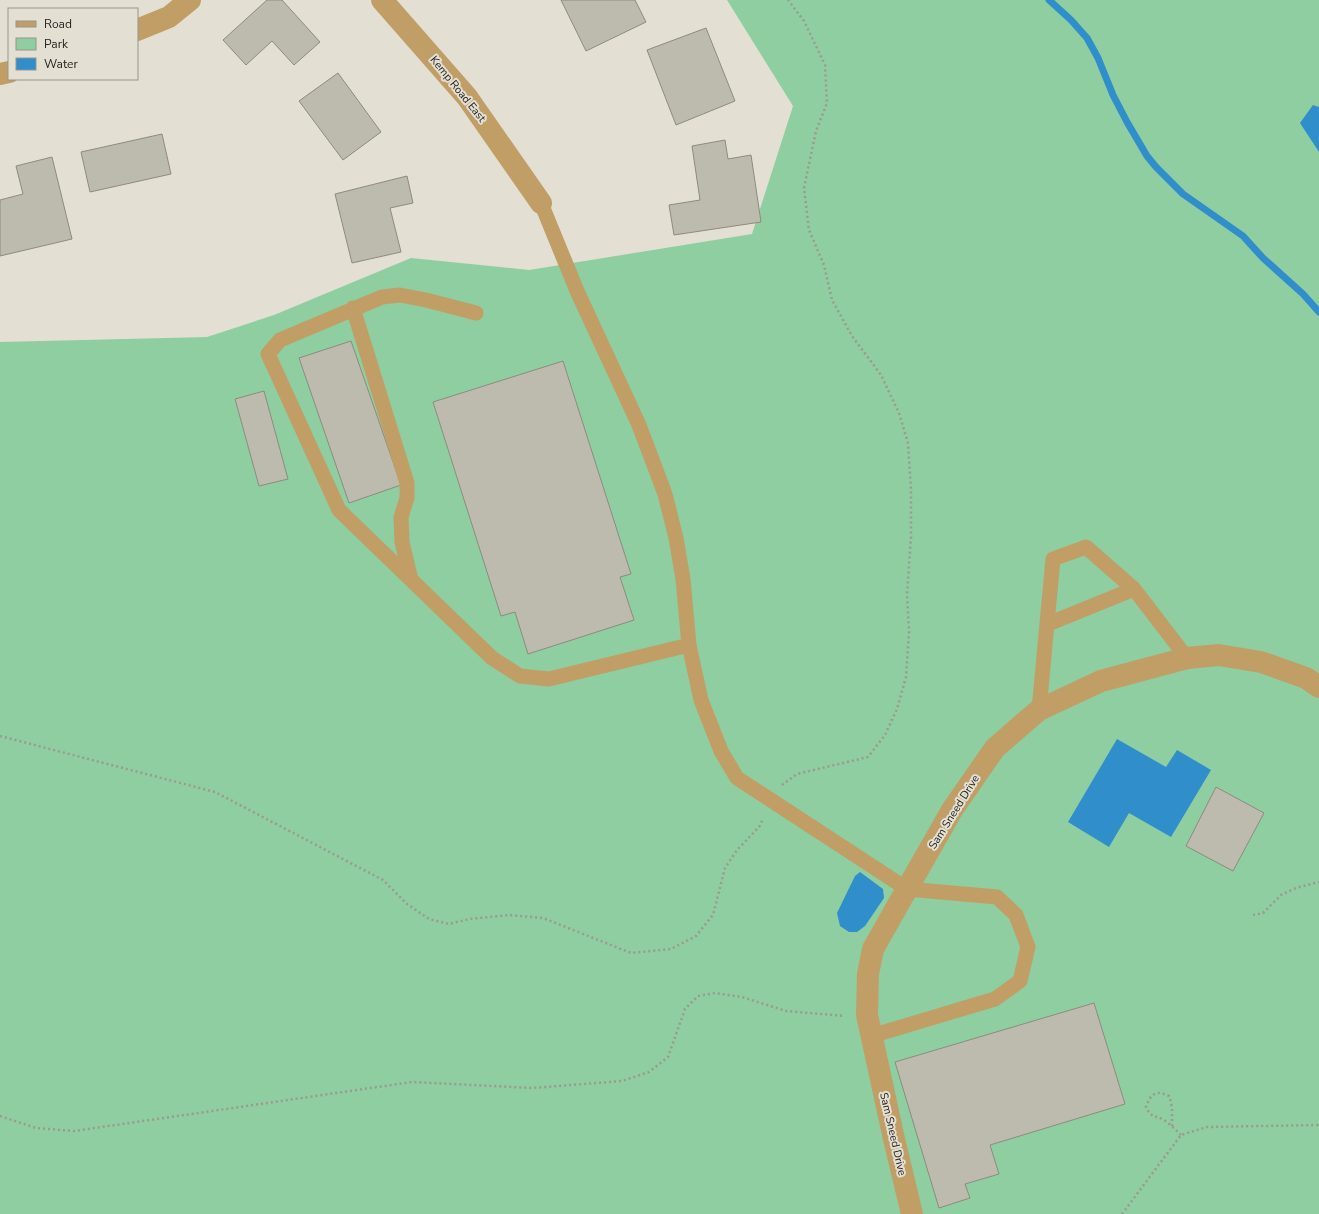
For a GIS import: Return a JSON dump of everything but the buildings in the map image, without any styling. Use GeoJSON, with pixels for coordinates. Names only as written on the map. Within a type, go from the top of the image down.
{"type":"FeatureCollection","features":[{"type":"Feature","properties":{"kind":"street"},"geometry":{"type":"LineString","coordinates":[[138,30],[169,17],[190,0]]}},
{"type":"Feature","properties":{"kind":"street","name":"Kemp Road East"},"geometry":{"type":"LineString","coordinates":[[382,0],[467,97],[541,203]]}},
{"type":"Feature","properties":{"kind":"street","name":"Sam Sneed Drive"},"geometry":{"type":"LineString","coordinates":[[912,1214],[869,1026],[868,974],[873,949],[907,888],[952,810],[995,748],[1039,710],[1101,681],[1187,658],[1220,655],[1261,662],[1306,678],[1319,687]]}},
{"type":"Feature","properties":{"kind":"lane"},"geometry":{"type":"LineString","coordinates":[[541,203],[576,291],[639,425],[665,494],[676,538],[683,579],[689,645],[701,700],[720,750],[737,778],[907,888],[997,897],[1016,914],[1028,947],[1020,981],[995,999],[869,1026]]}},
{"type":"Feature","properties":{"kind":"lane"},"geometry":{"type":"LineString","coordinates":[[476,313],[400,295],[382,297],[280,340],[268,354],[339,510],[492,658],[520,676],[549,679],[689,645]]}},
{"type":"Feature","properties":{"kind":"lane"},"geometry":{"type":"LineString","coordinates":[[353,308],[407,483],[407,498],[401,517],[401,523],[402,542],[411,580]]}},
{"type":"Feature","properties":{"kind":"lane"},"geometry":{"type":"LineString","coordinates":[[1039,710],[1053,559],[1086,547],[1134,589],[1187,658]]}},
{"type":"Feature","properties":{"kind":"lane"},"geometry":{"type":"LineString","coordinates":[[1048,624],[1134,589]]}},
{"type":"Feature","properties":{"kind":"path"},"geometry":{"type":"LineString","coordinates":[[1253,914],[1263,913],[1281,895],[1296,888],[1319,882]]}},
{"type":"Feature","properties":{"kind":"path"},"geometry":{"type":"LineString","coordinates":[[0,1116],[36,1128],[74,1131],[412,1082],[532,1088],[622,1081],[649,1072],[668,1057],[685,1009],[698,996],[715,993],[742,997],[786,1011],[845,1016],[869,1026]]}},
{"type":"Feature","properties":{"kind":"path"},"geometry":{"type":"LineString","coordinates":[[1172,1126],[1172,1102],[1169,1096],[1160,1092],[1155,1093],[1149,1099],[1146,1106],[1149,1113],[1162,1119],[1181,1135]]}},
{"type":"Feature","properties":{"kind":"path"},"geometry":{"type":"LineString","coordinates":[[1122,1214],[1181,1135],[1207,1127],[1319,1125]]}},
{"type":"Feature","properties":{"kind":"green space"},"geometry":{"type":"Polygon","coordinates":[[[727,0],[1319,0],[1319,1214],[0,1214],[0,342],[207,337],[274,315],[411,258],[529,270],[752,234],[793,106],[727,0]]]}},
{"type":"Feature","properties":{"kind":"water"},"geometry":{"type":"Polygon","coordinates":[[[1313,105],[1319,107],[1319,152],[1300,123],[1313,105]]]}},
{"type":"Feature","properties":{"kind":"water"},"geometry":{"type":"Polygon","coordinates":[[[1117,739],[1166,767],[1177,750],[1211,770],[1171,837],[1129,813],[1109,847],[1068,822],[1117,739]]]}},
{"type":"Feature","properties":{"kind":"water"},"geometry":{"type":"Polygon","coordinates":[[[860,872],[883,889],[884,898],[865,926],[857,932],[849,932],[840,926],[837,913],[855,876],[860,872]]]}},
{"type":"Feature","properties":{"kind":"waterway"},"geometry":{"type":"LineString","coordinates":[[1049,0],[1071,20],[1087,38],[1098,58],[1113,95],[1127,122],[1147,156],[1156,167],[1183,194],[1243,236],[1263,258],[1303,294],[1319,312]]}}]}
